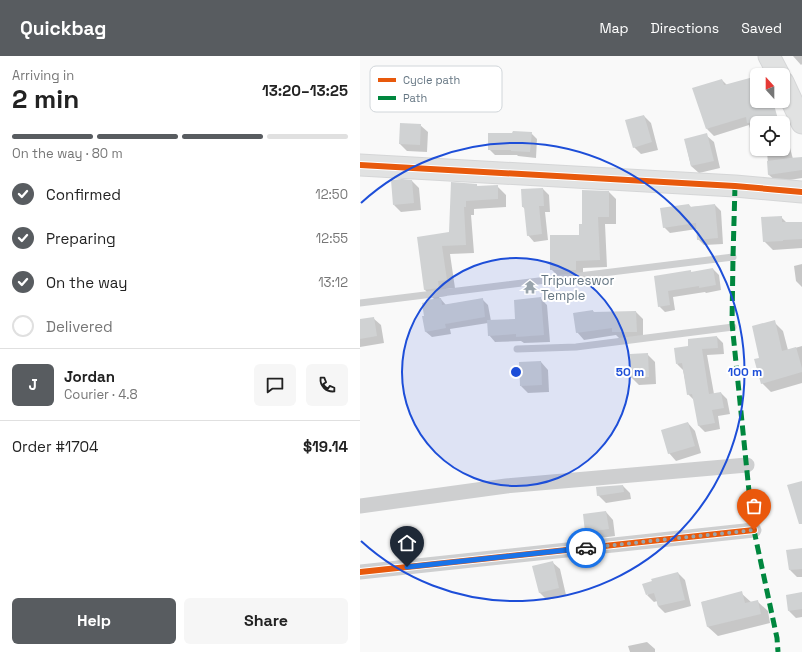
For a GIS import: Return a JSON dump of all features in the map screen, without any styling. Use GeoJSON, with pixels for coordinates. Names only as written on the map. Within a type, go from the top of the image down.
{"type":"FeatureCollection","features":[{"type":"Feature","properties":{"kind":"street"},"geometry":{"type":"LineString","coordinates":[[769,56],[775,68]]}},
{"type":"Feature","properties":{"kind":"street"},"geometry":{"type":"LineString","coordinates":[[790,97],[802,122]]}},
{"type":"Feature","properties":{"kind":"street"},"geometry":{"type":"LineString","coordinates":[[360,165],[728,186],[802,192]]}},
{"type":"Feature","properties":{"kind":"street"},"geometry":{"type":"LineString","coordinates":[[360,506],[506,486],[747,465]]}},
{"type":"Feature","properties":{"kind":"street"},"geometry":{"type":"LineString","coordinates":[[360,572],[754,530]]}},
{"type":"Feature","properties":{"kind":"lane"},"geometry":{"type":"LineString","coordinates":[[360,303],[733,257]]}},
{"type":"Feature","properties":{"kind":"lane"},"geometry":{"type":"LineString","coordinates":[[517,349],[576,347],[733,328]]}},
{"type":"Feature","properties":{"kind":"building"},"geometry":{"type":"Polygon","coordinates":[[[750,78],[750,108],[775,108],[777,116],[750,116],[750,123],[747,123],[746,117],[706,129],[692,88],[722,79],[724,85],[750,78]]]}},
{"type":"Feature","properties":{"kind":"building"},"geometry":{"type":"Polygon","coordinates":[[[644,115],[652,142],[633,148],[625,120],[644,115]]]}},
{"type":"Feature","properties":{"kind":"building"},"geometry":{"type":"Polygon","coordinates":[[[400,123],[421,124],[420,145],[399,144],[400,123]]]}},
{"type":"Feature","properties":{"kind":"building"},"geometry":{"type":"Polygon","coordinates":[[[513,131],[532,132],[530,152],[488,150],[488,133],[512,133],[513,131]]]}},
{"type":"Feature","properties":{"kind":"building"},"geometry":{"type":"Polygon","coordinates":[[[707,133],[714,161],[691,166],[684,139],[707,133]]]}},
{"type":"Feature","properties":{"kind":"building"},"geometry":{"type":"Polygon","coordinates":[[[802,157],[802,170],[768,175],[767,161],[802,157]]]}},
{"type":"Feature","properties":{"kind":"building"},"geometry":{"type":"Polygon","coordinates":[[[391,180],[412,180],[414,203],[393,205],[391,180]]]}},
{"type":"Feature","properties":{"kind":"building"},"geometry":{"type":"Polygon","coordinates":[[[451,182],[477,184],[477,186],[498,185],[498,199],[466,201],[466,207],[464,207],[466,245],[442,246],[447,280],[438,281],[439,288],[424,290],[417,237],[449,232],[451,182]]]}},
{"type":"Feature","properties":{"kind":"building"},"geometry":{"type":"Polygon","coordinates":[[[543,188],[544,206],[539,206],[542,234],[527,236],[524,207],[522,207],[521,189],[543,188]]]}},
{"type":"Feature","properties":{"kind":"building"},"geometry":{"type":"Polygon","coordinates":[[[582,190],[609,191],[609,217],[598,217],[600,260],[576,261],[576,270],[550,270],[550,235],[579,235],[579,224],[582,224],[582,190]]]}},
{"type":"Feature","properties":{"kind":"building"},"geometry":{"type":"Polygon","coordinates":[[[689,204],[690,207],[715,204],[718,238],[697,240],[696,223],[663,228],[660,208],[689,204]]]}},
{"type":"Feature","properties":{"kind":"building"},"geometry":{"type":"Polygon","coordinates":[[[782,216],[782,222],[802,222],[802,239],[763,242],[761,217],[782,216]]]}},
{"type":"Feature","properties":{"kind":"building"},"geometry":{"type":"Polygon","coordinates":[[[713,268],[716,285],[668,291],[670,305],[658,307],[654,276],[713,268]]]}},
{"type":"Feature","properties":{"kind":"building"},"geometry":{"type":"Polygon","coordinates":[[[541,297],[544,335],[516,337],[516,334],[488,336],[487,320],[515,319],[514,300],[541,297]]]}},
{"type":"Feature","properties":{"kind":"building"},"geometry":{"type":"Polygon","coordinates":[[[441,298],[442,305],[483,298],[485,317],[445,324],[446,328],[425,332],[422,316],[424,316],[422,303],[426,302],[426,300],[441,298]]]}},
{"type":"Feature","properties":{"kind":"building"},"geometry":{"type":"Polygon","coordinates":[[[593,310],[593,312],[636,311],[637,332],[612,332],[612,328],[576,333],[573,313],[593,310]]]}},
{"type":"Feature","properties":{"kind":"building"},"geometry":{"type":"Polygon","coordinates":[[[374,317],[377,336],[360,339],[360,319],[374,317]]]}},
{"type":"Feature","properties":{"kind":"building"},"geometry":{"type":"Polygon","coordinates":[[[775,320],[782,351],[796,347],[802,372],[761,384],[754,359],[759,358],[752,326],[775,320]]]}},
{"type":"Feature","properties":{"kind":"building"},"geometry":{"type":"Polygon","coordinates":[[[717,336],[718,348],[702,349],[709,394],[721,392],[724,408],[712,410],[715,423],[698,426],[692,394],[687,395],[682,363],[676,364],[674,348],[688,346],[688,339],[717,336]]]}},
{"type":"Feature","properties":{"kind":"building"},"geometry":{"type":"Polygon","coordinates":[[[648,353],[649,377],[631,378],[630,354],[648,353]]]}},
{"type":"Feature","properties":{"kind":"building"},"geometry":{"type":"Polygon","coordinates":[[[541,361],[542,385],[520,386],[519,362],[541,361]]]}},
{"type":"Feature","properties":{"kind":"building"},"geometry":{"type":"Polygon","coordinates":[[[688,422],[695,446],[668,454],[661,430],[688,422]]]}},
{"type":"Feature","properties":{"kind":"building"},"geometry":{"type":"Polygon","coordinates":[[[802,481],[802,524],[799,524],[787,485],[802,481]]]}},
{"type":"Feature","properties":{"kind":"building"},"geometry":{"type":"Polygon","coordinates":[[[623,485],[624,492],[597,496],[596,487],[623,485]]]}},
{"type":"Feature","properties":{"kind":"building"},"geometry":{"type":"Polygon","coordinates":[[[606,511],[609,529],[585,532],[583,514],[606,511]]]}},
{"type":"Feature","properties":{"kind":"building"},"geometry":{"type":"Polygon","coordinates":[[[802,548],[802,569],[789,570],[786,550],[802,548]]]}},
{"type":"Feature","properties":{"kind":"building"},"geometry":{"type":"Polygon","coordinates":[[[553,561],[559,588],[539,593],[532,566],[553,561]]]}},
{"type":"Feature","properties":{"kind":"building"},"geometry":{"type":"Polygon","coordinates":[[[678,572],[685,600],[658,606],[654,593],[646,595],[642,584],[652,581],[651,579],[678,572]]]}},
{"type":"Feature","properties":{"kind":"building"},"geometry":{"type":"Polygon","coordinates":[[[742,591],[745,603],[758,600],[761,614],[707,627],[701,602],[742,591]]]}},
{"type":"Feature","properties":{"kind":"building"},"geometry":{"type":"Polygon","coordinates":[[[802,592],[802,609],[788,611],[786,595],[802,592]]]}},
{"type":"Feature","properties":{"kind":"marked path"},"geometry":{"type":"LineString","coordinates":[[735,186],[732,323],[752,521],[777,638],[778,652]]}},
{"type":"Feature","properties":{"kind":"cycle path"},"geometry":{"type":"LineString","coordinates":[[360,165],[735,186],[802,192]]}},
{"type":"Feature","properties":{"kind":"cycle path"},"geometry":{"type":"LineString","coordinates":[[360,572],[754,530]]}},
{"type":"Feature","properties":{"kind":"way so far"},"geometry":{"type":"LineString","coordinates":[[586,548],[754,530]]}},
{"type":"Feature","properties":{"kind":"place","name":"Tripureswor Temple"},"geometry":{"type":"Point","coordinates":[530,287]}},
{"type":"Feature","properties":{"kind":"route"},"geometry":{"type":"LineString","coordinates":[[407,567],[586,548]]}}]}
